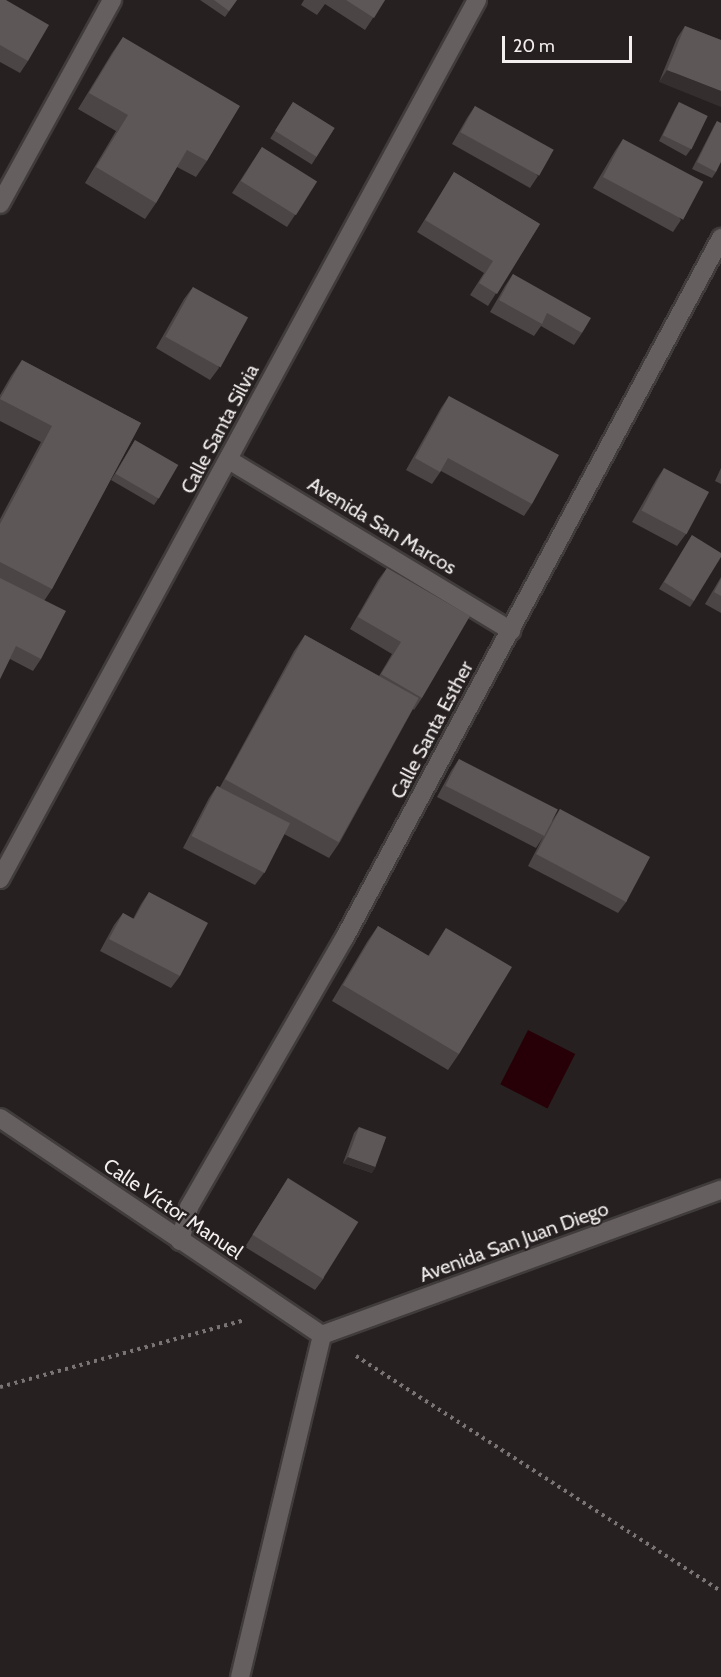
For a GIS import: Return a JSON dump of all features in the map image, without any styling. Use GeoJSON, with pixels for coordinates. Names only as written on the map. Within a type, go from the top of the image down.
{"type":"FeatureCollection","features":[{"type":"Feature","properties":{"kind":"street"},"geometry":{"type":"LineString","coordinates":[[0,204],[112,0]]}},
{"type":"Feature","properties":{"kind":"street","name":"Calle Santa Silvia"},"geometry":{"type":"LineString","coordinates":[[0,879],[477,0]]}},
{"type":"Feature","properties":{"kind":"street","name":"Calle Santa Esther"},"geometry":{"type":"LineString","coordinates":[[180,1241],[189,1207],[345,937],[721,238]]}},
{"type":"Feature","properties":{"kind":"street","name":"Avenida San Marcos"},"geometry":{"type":"LineString","coordinates":[[229,460],[511,631]]}},
{"type":"Feature","properties":{"kind":"street","name":"Calle Víctor Manuel"},"geometry":{"type":"LineString","coordinates":[[0,1118],[322,1335]]}},
{"type":"Feature","properties":{"kind":"street","name":"Avenida San Juan Diego"},"geometry":{"type":"LineString","coordinates":[[322,1335],[721,1190]]}},
{"type":"Feature","properties":{"kind":"street"},"geometry":{"type":"LineString","coordinates":[[240,1677],[322,1335]]}},
{"type":"Feature","properties":{"kind":"path"},"geometry":{"type":"LineString","coordinates":[[0,1387],[282,1310]]}},
{"type":"Feature","properties":{"kind":"path"},"geometry":{"type":"LineString","coordinates":[[322,1335],[721,1592]]}},
{"type":"Feature","properties":{"kind":"shaded area"},"geometry":{"type":"Polygon","coordinates":[[[528,1030],[575,1054],[548,1108],[500,1084],[528,1030]]]}},
{"type":"Feature","properties":{"kind":"building"},"geometry":{"type":"Polygon","coordinates":[[[0,0],[6,0],[49,25],[28,61],[0,45],[0,0]]]}},
{"type":"Feature","properties":{"kind":"building"},"geometry":{"type":"Polygon","coordinates":[[[214,0],[237,0],[229,11],[214,0]]]}},
{"type":"Feature","properties":{"kind":"building"},"geometry":{"type":"Polygon","coordinates":[[[346,0],[385,0],[374,18],[346,0]]]}},
{"type":"Feature","properties":{"kind":"building"},"geometry":{"type":"Polygon","coordinates":[[[685,26],[721,40],[721,91],[667,70],[685,26]]]}},
{"type":"Feature","properties":{"kind":"building"},"geometry":{"type":"Polygon","coordinates":[[[123,37],[240,106],[207,161],[187,150],[156,203],[96,167],[128,115],[89,93],[123,37]]]}},
{"type":"Feature","properties":{"kind":"building"},"geometry":{"type":"Polygon","coordinates":[[[293,102],[335,128],[317,157],[275,131],[293,102]]]}},
{"type":"Feature","properties":{"kind":"building"},"geometry":{"type":"Polygon","coordinates":[[[679,102],[708,116],[692,149],[663,135],[679,102]]]}},
{"type":"Feature","properties":{"kind":"building"},"geometry":{"type":"Polygon","coordinates":[[[475,106],[554,150],[539,176],[460,132],[475,106]]]}},
{"type":"Feature","properties":{"kind":"building"},"geometry":{"type":"Polygon","coordinates":[[[717,121],[721,123],[721,162],[716,172],[697,162],[717,121]]]}},
{"type":"Feature","properties":{"kind":"building"},"geometry":{"type":"Polygon","coordinates":[[[623,139],[703,182],[683,220],[603,177],[623,139]]]}},
{"type":"Feature","properties":{"kind":"building"},"geometry":{"type":"Polygon","coordinates":[[[262,147],[317,181],[296,215],[241,181],[262,147]]]}},
{"type":"Feature","properties":{"kind":"building"},"geometry":{"type":"Polygon","coordinates":[[[454,172],[540,224],[497,294],[479,283],[493,261],[425,220],[454,172]]]}},
{"type":"Feature","properties":{"kind":"building"},"geometry":{"type":"Polygon","coordinates":[[[513,274],[591,318],[582,333],[547,313],[542,324],[499,300],[513,274]]]}},
{"type":"Feature","properties":{"kind":"building"},"geometry":{"type":"Polygon","coordinates":[[[193,287],[248,318],[220,367],[165,337],[193,287]]]}},
{"type":"Feature","properties":{"kind":"building"},"geometry":{"type":"Polygon","coordinates":[[[22,360],[141,423],[52,589],[0,562],[0,524],[52,426],[0,399],[22,360]]]}},
{"type":"Feature","properties":{"kind":"building"},"geometry":{"type":"Polygon","coordinates":[[[449,396],[559,455],[532,504],[448,458],[440,472],[415,458],[449,396]]]}},
{"type":"Feature","properties":{"kind":"building"},"geometry":{"type":"Polygon","coordinates":[[[135,440],[178,465],[159,499],[116,474],[135,440]]]}},
{"type":"Feature","properties":{"kind":"building"},"geometry":{"type":"Polygon","coordinates":[[[664,468],[709,492],[686,534],[641,510],[664,468]]]}},
{"type":"Feature","properties":{"kind":"building"},"geometry":{"type":"Polygon","coordinates":[[[692,535],[721,553],[721,557],[694,601],[664,582],[692,535]]]}},
{"type":"Feature","properties":{"kind":"building"},"geometry":{"type":"Polygon","coordinates":[[[387,568],[470,616],[422,698],[381,674],[401,642],[358,617],[387,568]]]}},
{"type":"Feature","properties":{"kind":"building"},"geometry":{"type":"Polygon","coordinates":[[[0,578],[66,611],[41,659],[16,646],[0,679],[0,578]]]}},
{"type":"Feature","properties":{"kind":"building"},"geometry":{"type":"Polygon","coordinates":[[[721,579],[721,596],[714,592],[721,579]]]}},
{"type":"Feature","properties":{"kind":"building"},"geometry":{"type":"Polygon","coordinates":[[[305,635],[419,698],[339,842],[225,779],[305,635]]]}},
{"type":"Feature","properties":{"kind":"building"},"geometry":{"type":"Polygon","coordinates":[[[459,759],[558,809],[544,836],[445,786],[459,759]]]}},
{"type":"Feature","properties":{"kind":"building"},"geometry":{"type":"Polygon","coordinates":[[[217,786],[290,823],[265,873],[192,836],[217,786]]]}},
{"type":"Feature","properties":{"kind":"building"},"geometry":{"type":"Polygon","coordinates":[[[560,809],[650,857],[626,902],[536,854],[560,809]]]}},
{"type":"Feature","properties":{"kind":"building"},"geometry":{"type":"Polygon","coordinates":[[[149,892],[208,923],[180,976],[109,939],[123,913],[134,919],[149,892]]]}},
{"type":"Feature","properties":{"kind":"building"},"geometry":{"type":"Polygon","coordinates":[[[378,926],[429,956],[446,928],[512,967],[459,1054],[343,985],[378,926]]]}},
{"type":"Feature","properties":{"kind":"building"},"geometry":{"type":"Polygon","coordinates":[[[359,1127],[386,1137],[375,1167],[348,1157],[359,1127]]]}},
{"type":"Feature","properties":{"kind":"building"},"geometry":{"type":"Polygon","coordinates":[[[288,1178],[358,1222],[323,1279],[252,1235],[288,1178]]]}}]}
